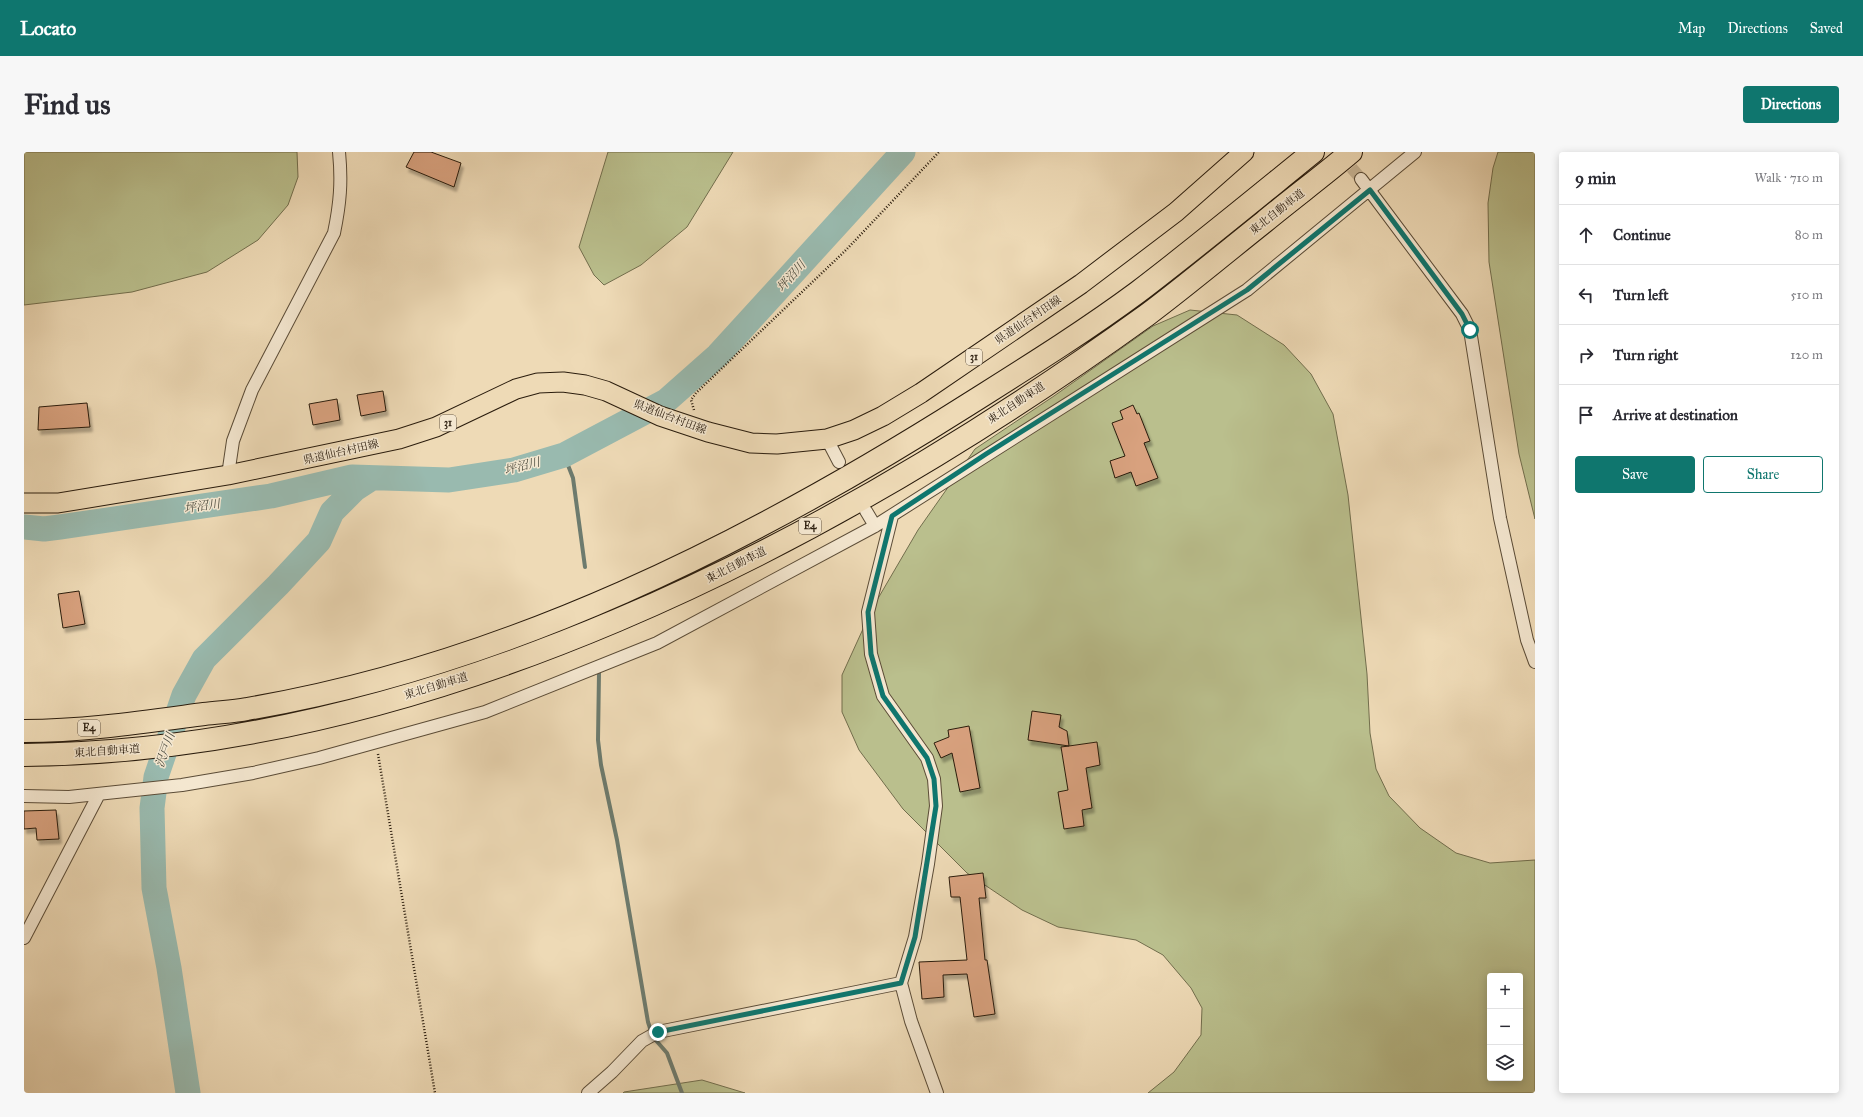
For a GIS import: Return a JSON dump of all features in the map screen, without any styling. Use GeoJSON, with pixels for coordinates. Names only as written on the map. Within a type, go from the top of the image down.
{"type":"FeatureCollection","features":[{"type":"Feature","properties":{"kind":"highway","name":"東北自動車道"},"geometry":{"type":"LineString","coordinates":[[24,731],[107,727],[244,710],[341,690],[381,680],[480,650],[640,585],[741,536],[817,495],[910,441],[1077,334],[1141,289],[1313,152]]}},
{"type":"Feature","properties":{"kind":"highway","name":"東北自動車道"},"geometry":{"type":"LineString","coordinates":[[24,755],[94,752],[192,742],[243,734],[407,696],[491,669],[574,639],[643,610],[716,576],[905,473],[1074,365],[1148,314],[1201,274],[1351,152]]}},
{"type":"Feature","properties":{"kind":"main road","name":"県道仙台村田線"},"geometry":{"type":"LineString","coordinates":[[24,503],[58,503],[228,475],[399,439],[436,427],[516,389],[538,383],[563,382],[585,385],[606,391],[660,416],[708,432],[751,443],[777,444],[827,439],[854,430],[884,416],[927,389],[1081,284],[1176,212],[1244,152]]}},
{"type":"Feature","properties":{"kind":"street"},"geometry":{"type":"LineString","coordinates":[[228,475],[233,441],[252,390],[334,233],[340,205],[341,185],[339,152]]}},
{"type":"Feature","properties":{"kind":"street"},"geometry":{"type":"LineString","coordinates":[[24,796],[99,794],[182,785],[253,773],[319,758],[485,712],[658,643],[892,516],[986,454],[1247,290],[1415,152]]}},
{"type":"Feature","properties":{"kind":"street"},"geometry":{"type":"LineString","coordinates":[[1361,179],[1462,314],[1470,330],[1500,518],[1527,640],[1535,662]]}},
{"type":"Feature","properties":{"kind":"street"},"geometry":{"type":"LineString","coordinates":[[827,439],[839,462]]}},
{"type":"Feature","properties":{"kind":"street"},"geometry":{"type":"LineString","coordinates":[[866,511],[875,526]]}},
{"type":"Feature","properties":{"kind":"street"},"geometry":{"type":"LineString","coordinates":[[892,516],[868,612],[871,654],[883,696],[927,758],[934,779],[936,806],[915,937],[901,983],[911,1021],[937,1093]]}},
{"type":"Feature","properties":{"kind":"street"},"geometry":{"type":"LineString","coordinates":[[24,938],[99,794]]}},
{"type":"Feature","properties":{"kind":"street"},"geometry":{"type":"LineString","coordinates":[[588,1093],[653,1034],[901,983]]}},
{"type":"Feature","properties":{"kind":"path"},"geometry":{"type":"LineString","coordinates":[[698,414],[694,411],[691,400],[696,393],[846,250],[939,152]]}},
{"type":"Feature","properties":{"kind":"path"},"geometry":{"type":"LineString","coordinates":[[376,742],[435,1093]]}},
{"type":"Feature","properties":{"kind":"green space"},"geometry":{"type":"Polygon","coordinates":[[[24,152],[297,152],[298,177],[288,205],[258,240],[207,272],[132,292],[24,305],[24,152]]]}},
{"type":"Feature","properties":{"kind":"green space"},"geometry":{"type":"Polygon","coordinates":[[[608,152],[733,152],[687,227],[641,265],[604,285],[594,275],[579,247],[608,152]]]}},
{"type":"Feature","properties":{"kind":"green space"},"geometry":{"type":"Polygon","coordinates":[[[1498,152],[1535,152],[1535,519],[1519,454],[1489,262],[1488,203],[1493,168],[1498,152]]]}},
{"type":"Feature","properties":{"kind":"green space"},"geometry":{"type":"Polygon","coordinates":[[[1190,310],[1237,315],[1284,345],[1311,374],[1333,414],[1348,495],[1367,674],[1370,733],[1376,769],[1389,796],[1420,828],[1456,853],[1490,863],[1535,860],[1535,1093],[1148,1093],[1174,1072],[1201,1035],[1202,1008],[1191,988],[1163,955],[1136,940],[1058,927],[1022,910],[967,873],[903,809],[859,750],[842,712],[842,675],[873,607],[918,530],[975,449],[1054,396],[1153,326],[1190,310]]]}},
{"type":"Feature","properties":{"kind":"green space"},"geometry":{"type":"Polygon","coordinates":[[[702,1080],[745,1093],[623,1093],[624,1092],[702,1080]]]}},
{"type":"Feature","properties":{"kind":"building"},"geometry":{"type":"Polygon","coordinates":[[[414,152],[431,152],[461,163],[454,187],[406,167],[414,152]]]}},
{"type":"Feature","properties":{"kind":"building"},"geometry":{"type":"Polygon","coordinates":[[[383,391],[386,411],[361,416],[357,395],[383,391]]]}},
{"type":"Feature","properties":{"kind":"building"},"geometry":{"type":"Polygon","coordinates":[[[337,399],[340,420],[313,425],[309,404],[337,399]]]}},
{"type":"Feature","properties":{"kind":"building"},"geometry":{"type":"Polygon","coordinates":[[[87,403],[90,427],[38,430],[39,407],[87,403]]]}},
{"type":"Feature","properties":{"kind":"building"},"geometry":{"type":"Polygon","coordinates":[[[1133,405],[1137,414],[1139,413],[1150,441],[1144,443],[1158,478],[1136,486],[1131,472],[1115,478],[1110,461],[1125,456],[1112,423],[1123,419],[1120,411],[1133,405]]]}},
{"type":"Feature","properties":{"kind":"building"},"geometry":{"type":"Polygon","coordinates":[[[79,591],[85,624],[63,628],[58,594],[79,591]]]}},
{"type":"Feature","properties":{"kind":"building"},"geometry":{"type":"Polygon","coordinates":[[[1032,711],[1061,715],[1059,727],[1067,731],[1069,746],[1028,740],[1032,711]]]}},
{"type":"Feature","properties":{"kind":"building"},"geometry":{"type":"Polygon","coordinates":[[[969,726],[980,788],[960,792],[952,753],[941,758],[934,743],[949,737],[948,730],[969,726]]]}},
{"type":"Feature","properties":{"kind":"building"},"geometry":{"type":"Polygon","coordinates":[[[1097,742],[1100,765],[1086,768],[1092,808],[1082,810],[1084,826],[1064,829],[1058,792],[1068,790],[1061,747],[1097,742]]]}},
{"type":"Feature","properties":{"kind":"building"},"geometry":{"type":"Polygon","coordinates":[[[56,810],[59,839],[37,840],[36,828],[24,829],[24,811],[56,810]]]}},
{"type":"Feature","properties":{"kind":"building"},"geometry":{"type":"Polygon","coordinates":[[[983,873],[986,898],[979,898],[985,960],[987,960],[995,1014],[974,1017],[967,974],[943,975],[944,997],[922,999],[919,962],[967,960],[960,897],[951,897],[949,877],[983,873]]]}},
{"type":"Feature","properties":{"kind":"waterway","name":"坪沼川"},"geometry":{"type":"LineString","coordinates":[[24,527],[44,529],[60,527],[271,496],[352,477],[449,480],[514,470],[564,455],[666,401],[718,355],[903,152]]}},
{"type":"Feature","properties":{"kind":"waterway"},"geometry":{"type":"LineString","coordinates":[[564,455],[573,478],[585,567]]}},
{"type":"Feature","properties":{"kind":"waterway","name":"沢戸川"},"geometry":{"type":"LineString","coordinates":[[188,1093],[169,968],[154,888],[152,808],[156,777],[184,695],[204,659],[278,585],[319,541],[332,512],[355,489],[372,478]]}},
{"type":"Feature","properties":{"kind":"waterway"},"geometry":{"type":"LineString","coordinates":[[599,673],[598,740],[601,765],[617,840],[648,1022],[653,1037],[667,1053],[682,1093]]}},
{"type":"Feature","properties":{"kind":"tunnel"},"geometry":{"type":"LineString","coordinates":[[1340,154],[1361,179]]}},
{"type":"Feature","properties":{"kind":"route"},"geometry":{"type":"LineString","coordinates":[[658,1032],[901,983],[915,937],[928,864],[936,806],[934,779],[927,758],[883,696],[871,654],[868,612],[892,516],[1157,345],[1247,290],[1370,190],[1462,314],[1470,330]]}}]}
